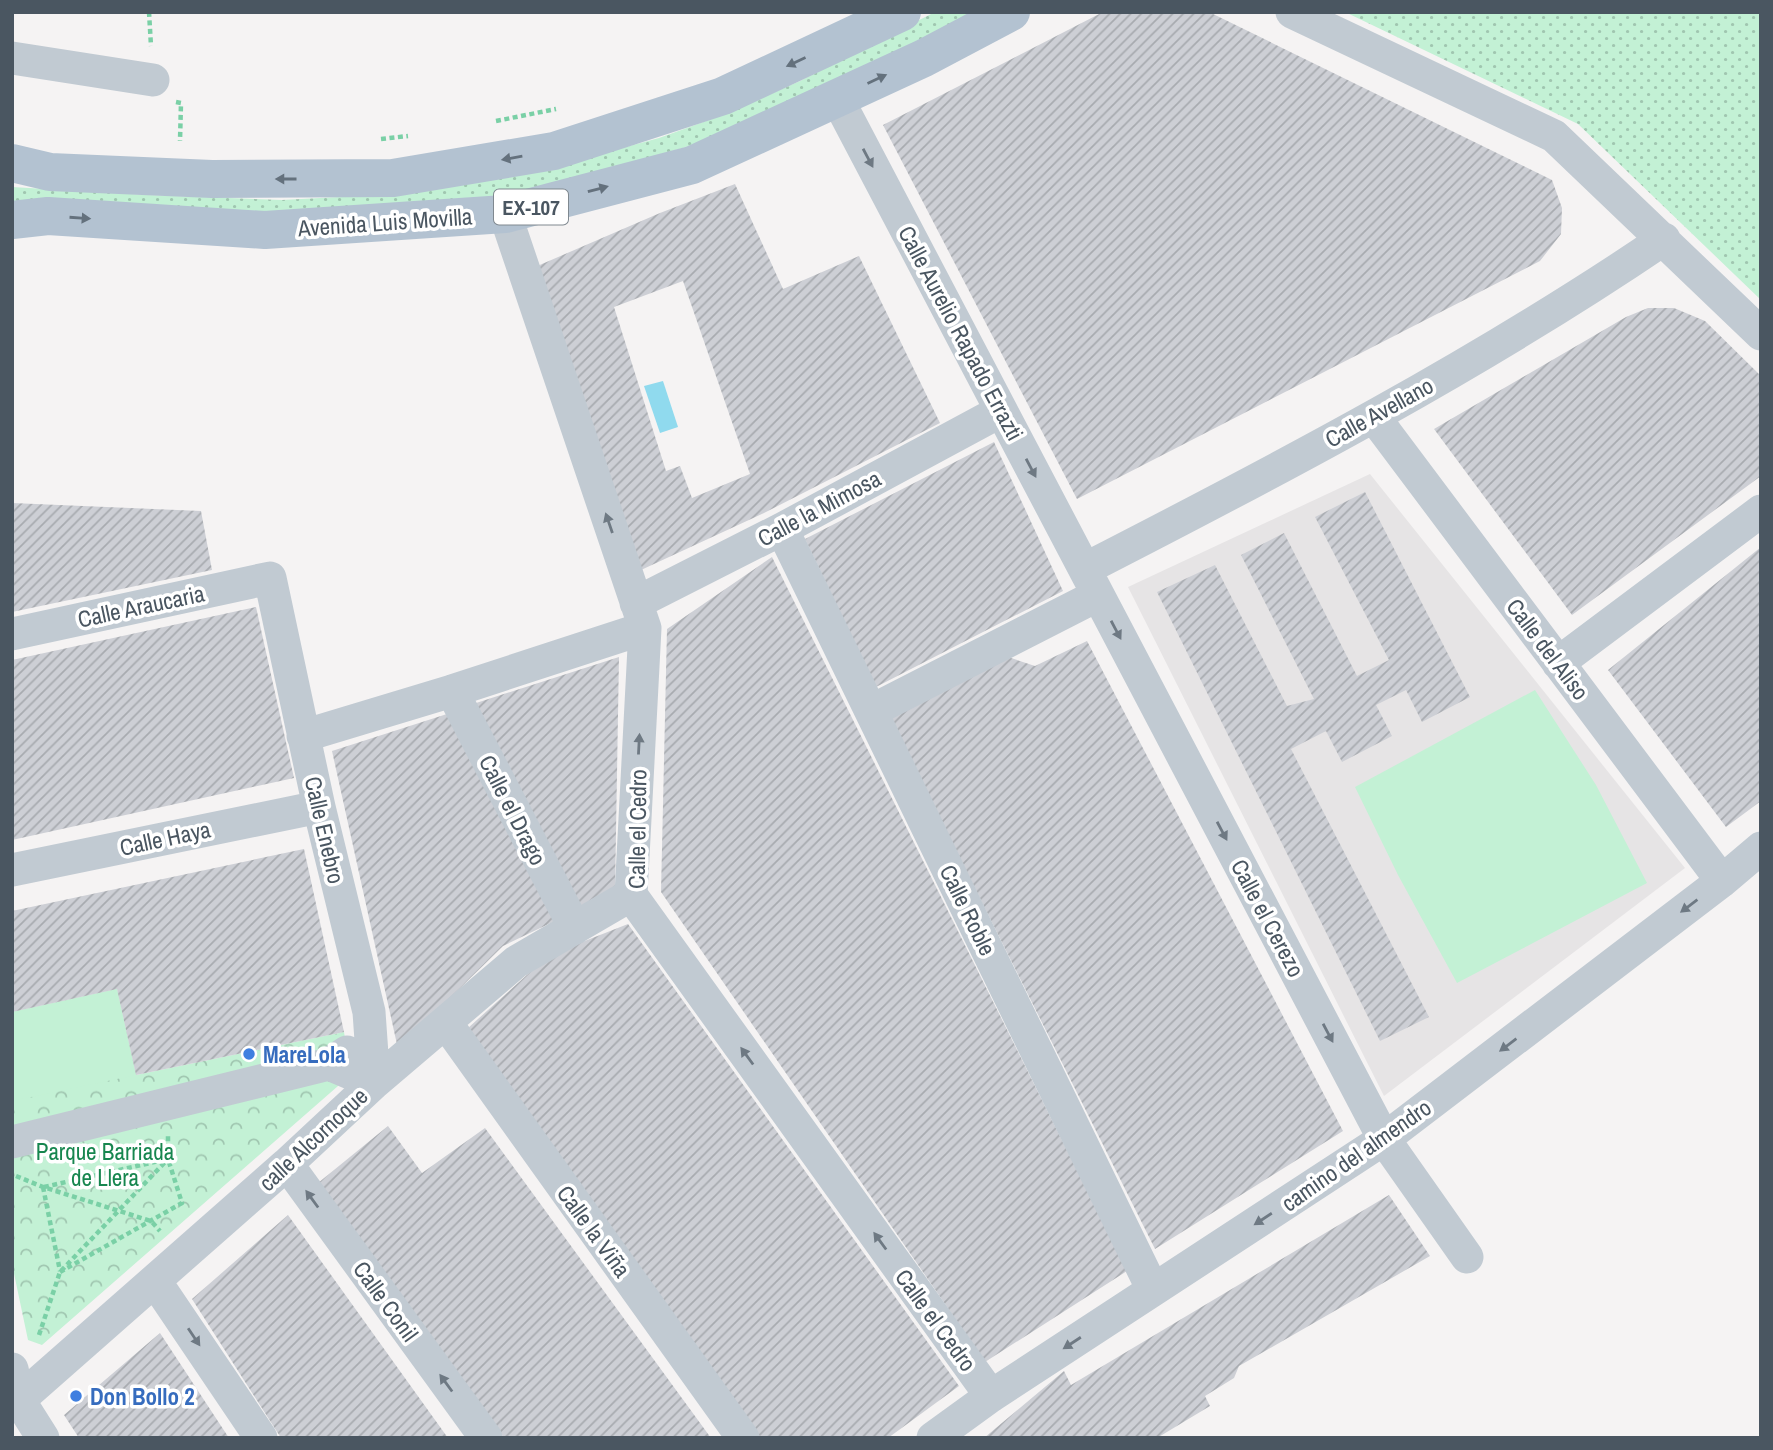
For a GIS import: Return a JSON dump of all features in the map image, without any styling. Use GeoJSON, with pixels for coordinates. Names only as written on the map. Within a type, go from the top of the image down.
{"type":"FeatureCollection","features":[{"type":"Feature","properties":{"kind":"main road","name":"Avenida Luis Movilla"},"geometry":{"type":"LineString","coordinates":[[12,163],[50,172],[212,179],[393,178],[555,151],[723,96],[902,12]]}},
{"type":"Feature","properties":{"kind":"main road","name":"Avenida Luis Movilla"},"geometry":{"type":"LineString","coordinates":[[12,220],[48,216],[265,230],[505,214],[692,165],[924,58],[1011,12]]}},
{"type":"Feature","properties":{"kind":"street"},"geometry":{"type":"LineString","coordinates":[[1292,12],[1554,136],[1761,334]]}},
{"type":"Feature","properties":{"kind":"street"},"geometry":{"type":"LineString","coordinates":[[12,58],[161,91]]}},
{"type":"Feature","properties":{"kind":"street","name":"Calle Aurelio Rapado Errazti"},"geometry":{"type":"LineString","coordinates":[[837,98],[1091,582]]}},
{"type":"Feature","properties":{"kind":"street","name":"Calle el Cedro"},"geometry":{"type":"LineString","coordinates":[[505,214],[640,615],[631,895],[991,1396]]}},
{"type":"Feature","properties":{"kind":"street","name":"Calle Avellano"},"geometry":{"type":"LineString","coordinates":[[871,711],[1374,417],[1600,282],[1664,239]]}},
{"type":"Feature","properties":{"kind":"street","name":"Calle la Mimosa"},"geometry":{"type":"LineString","coordinates":[[303,736],[452,691],[640,615],[782,529],[1001,411]]}},
{"type":"Feature","properties":{"kind":"street","name":"Calle del Aliso"},"geometry":{"type":"LineString","coordinates":[[1374,417],[1722,881]]}},
{"type":"Feature","properties":{"kind":"street"},"geometry":{"type":"LineString","coordinates":[[1558,663],[1761,511]]}},
{"type":"Feature","properties":{"kind":"street","name":"Calle Roble"},"geometry":{"type":"LineString","coordinates":[[782,529],[1153,1290]]}},
{"type":"Feature","properties":{"kind":"street","name":"Calle Araucaria"},"geometry":{"type":"LineString","coordinates":[[12,634],[270,578]]}},
{"type":"Feature","properties":{"kind":"street","name":"Calle Enebro"},"geometry":{"type":"LineString","coordinates":[[270,578],[319,807],[369,1012],[374,1083]]}},
{"type":"Feature","properties":{"kind":"street","name":"Calle el Cerezo"},"geometry":{"type":"LineString","coordinates":[[1091,582],[1384,1139],[1467,1257]]}},
{"type":"Feature","properties":{"kind":"street","name":"Calle el Drago"},"geometry":{"type":"LineString","coordinates":[[452,691],[575,929]]}},
{"type":"Feature","properties":{"kind":"street","name":"Calle Haya"},"geometry":{"type":"LineString","coordinates":[[12,870],[319,807]]}},
{"type":"Feature","properties":{"kind":"street","name":"camino del almendro"},"geometry":{"type":"LineString","coordinates":[[933,1438],[991,1396],[1384,1139],[1722,881],[1761,848]]}},
{"type":"Feature","properties":{"kind":"street","name":"calle Alcornoque"},"geometry":{"type":"LineString","coordinates":[[15,1392],[155,1281],[374,1083],[516,962],[631,895]]}},
{"type":"Feature","properties":{"kind":"street","name":"Calle la Viña"},"geometry":{"type":"LineString","coordinates":[[446,1023],[743,1438]]}},
{"type":"Feature","properties":{"kind":"street"},"geometry":{"type":"LineString","coordinates":[[12,1142],[329,1064],[370,1037]]}},
{"type":"Feature","properties":{"kind":"street"},"geometry":{"type":"LineString","coordinates":[[329,1064],[374,1083]]}},
{"type":"Feature","properties":{"kind":"street","name":"Calle Conil"},"geometry":{"type":"LineString","coordinates":[[287,1164],[486,1438]]}},
{"type":"Feature","properties":{"kind":"street"},"geometry":{"type":"LineString","coordinates":[[155,1281],[261,1438]]}},
{"type":"Feature","properties":{"kind":"street"},"geometry":{"type":"LineString","coordinates":[[15,1392],[43,1438]]}},
{"type":"Feature","properties":{"kind":"path"},"geometry":{"type":"LineString","coordinates":[[161,91],[181,103],[180,148]]}},
{"type":"Feature","properties":{"kind":"path"},"geometry":{"type":"LineString","coordinates":[[490,122],[568,106]]}},
{"type":"Feature","properties":{"kind":"path"},"geometry":{"type":"LineString","coordinates":[[370,140],[410,135]]}},
{"type":"Feature","properties":{"kind":"path"},"geometry":{"type":"LineString","coordinates":[[43,1187],[168,1159]]}},
{"type":"Feature","properties":{"kind":"path"},"geometry":{"type":"LineString","coordinates":[[38,1336],[60,1272],[168,1159]]}},
{"type":"Feature","properties":{"kind":"path"},"geometry":{"type":"LineString","coordinates":[[60,1272],[182,1203],[168,1159]]}},
{"type":"Feature","properties":{"kind":"path"},"geometry":{"type":"LineString","coordinates":[[12,1174],[43,1187],[151,1221]]}},
{"type":"Feature","properties":{"kind":"path"},"geometry":{"type":"LineString","coordinates":[[43,1187],[60,1272]]}},
{"type":"Feature","properties":{"kind":"shaded area"},"geometry":{"type":"Polygon","coordinates":[[[1370,474],[1685,868],[1384,1096],[1128,587],[1370,474]]]}},
{"type":"Feature","properties":{"kind":"green space"},"geometry":{"type":"Polygon","coordinates":[[[935,12],[983,12],[718,138],[537,189],[456,203],[362,214],[12,204],[12,187],[282,200],[339,197],[551,167],[659,138],[720,116],[800,81],[935,12]]]}},
{"type":"Feature","properties":{"kind":"green space"},"geometry":{"type":"Polygon","coordinates":[[[1345,12],[1761,12],[1761,300],[1578,124],[1345,12]]]}},
{"type":"Feature","properties":{"kind":"green space"},"geometry":{"type":"Polygon","coordinates":[[[1535,690],[1596,785],[1647,883],[1457,983],[1398,875],[1355,787],[1535,690]]]}},
{"type":"Feature","properties":{"kind":"green space","name":"Parque Barriada de Llera"},"geometry":{"type":"Polygon","coordinates":[[[117,989],[136,1075],[344,1032],[348,1056],[338,1086],[42,1345],[28,1340],[12,1264],[12,1012],[117,989]]]}},
{"type":"Feature","properties":{"kind":"green space"},"geometry":{"type":"Polygon","coordinates":[[[117,989],[136,1075],[12,1101],[12,1012],[117,989]]]}},
{"type":"Feature","properties":{"kind":"water"},"geometry":{"type":"Polygon","coordinates":[[[663,381],[678,427],[660,433],[644,386],[663,381]]]}},
{"type":"Feature","properties":{"kind":"building"},"geometry":{"type":"Polygon","coordinates":[[[1103,12],[1209,12],[1552,180],[1562,208],[1561,234],[1540,261],[1077,499],[883,125],[1103,12]]]}},
{"type":"Feature","properties":{"kind":"building"},"geometry":{"type":"Polygon","coordinates":[[[735,184],[783,289],[859,256],[940,423],[764,513],[641,570],[535,267],[735,184]],[[683,281],[614,307],[666,471],[680,466],[692,498],[750,474],[683,281]]]}},
{"type":"Feature","properties":{"kind":"building"},"geometry":{"type":"Polygon","coordinates":[[[1648,308],[1674,308],[1705,321],[1761,376],[1761,476],[1572,615],[1434,429],[1626,317],[1648,308]]]}},
{"type":"Feature","properties":{"kind":"building"},"geometry":{"type":"Polygon","coordinates":[[[994,442],[1063,591],[876,687],[805,539],[994,442]]]}},
{"type":"Feature","properties":{"kind":"building"},"geometry":{"type":"Polygon","coordinates":[[[1365,492],[1470,697],[1422,722],[1406,690],[1376,705],[1392,736],[1342,762],[1326,731],[1291,749],[1429,1017],[1380,1041],[1157,592],[1215,565],[1287,706],[1314,699],[1241,555],[1284,533],[1357,676],[1389,660],[1315,517],[1365,492]]]}},
{"type":"Feature","properties":{"kind":"building"},"geometry":{"type":"Polygon","coordinates":[[[12,503],[201,511],[212,570],[12,612],[12,503]]]}},
{"type":"Feature","properties":{"kind":"building"},"geometry":{"type":"Polygon","coordinates":[[[1761,547],[1761,801],[1726,827],[1608,670],[1761,547]]]}},
{"type":"Feature","properties":{"kind":"building"},"geometry":{"type":"Polygon","coordinates":[[[772,557],[1127,1271],[985,1362],[661,892],[667,629],[772,557]]]}},
{"type":"Feature","properties":{"kind":"building"},"geometry":{"type":"Polygon","coordinates":[[[256,607],[294,778],[12,840],[12,660],[256,607]]]}},
{"type":"Feature","properties":{"kind":"building"},"geometry":{"type":"Polygon","coordinates":[[[1087,641],[1343,1131],[1155,1249],[890,718],[1005,656],[1035,666],[1087,641]]]}},
{"type":"Feature","properties":{"kind":"building"},"geometry":{"type":"Polygon","coordinates":[[[619,657],[615,890],[577,909],[473,704],[619,657]]]}},
{"type":"Feature","properties":{"kind":"building"},"geometry":{"type":"Polygon","coordinates":[[[447,714],[555,921],[503,946],[398,1049],[332,751],[447,714]]]}},
{"type":"Feature","properties":{"kind":"building"},"geometry":{"type":"Polygon","coordinates":[[[304,849],[344,1032],[136,1075],[117,989],[12,1012],[12,911],[304,849]]]}},
{"type":"Feature","properties":{"kind":"building"},"geometry":{"type":"Polygon","coordinates":[[[628,924],[959,1386],[888,1438],[761,1438],[468,1028],[549,955],[628,924]]]}},
{"type":"Feature","properties":{"kind":"building"},"geometry":{"type":"Polygon","coordinates":[[[388,1126],[422,1173],[485,1128],[711,1438],[504,1438],[318,1183],[388,1126]]]}},
{"type":"Feature","properties":{"kind":"building"},"geometry":{"type":"Polygon","coordinates":[[[1389,1195],[1430,1256],[1239,1366],[1234,1378],[1205,1396],[1210,1406],[1157,1438],[984,1438],[1064,1371],[1071,1385],[1389,1195]]]}},
{"type":"Feature","properties":{"kind":"building"},"geometry":{"type":"Polygon","coordinates":[[[288,1215],[448,1438],[281,1438],[192,1299],[288,1215]]]}},
{"type":"Feature","properties":{"kind":"building"},"geometry":{"type":"Polygon","coordinates":[[[160,1333],[229,1438],[79,1438],[64,1415],[160,1333]]]}},
{"type":"Feature","properties":{"kind":"place","name":"MareLola"},"geometry":{"type":"Point","coordinates":[249,1054]}},
{"type":"Feature","properties":{"kind":"place","name":"Don Bollo 2"},"geometry":{"type":"Point","coordinates":[76,1396]}}]}
